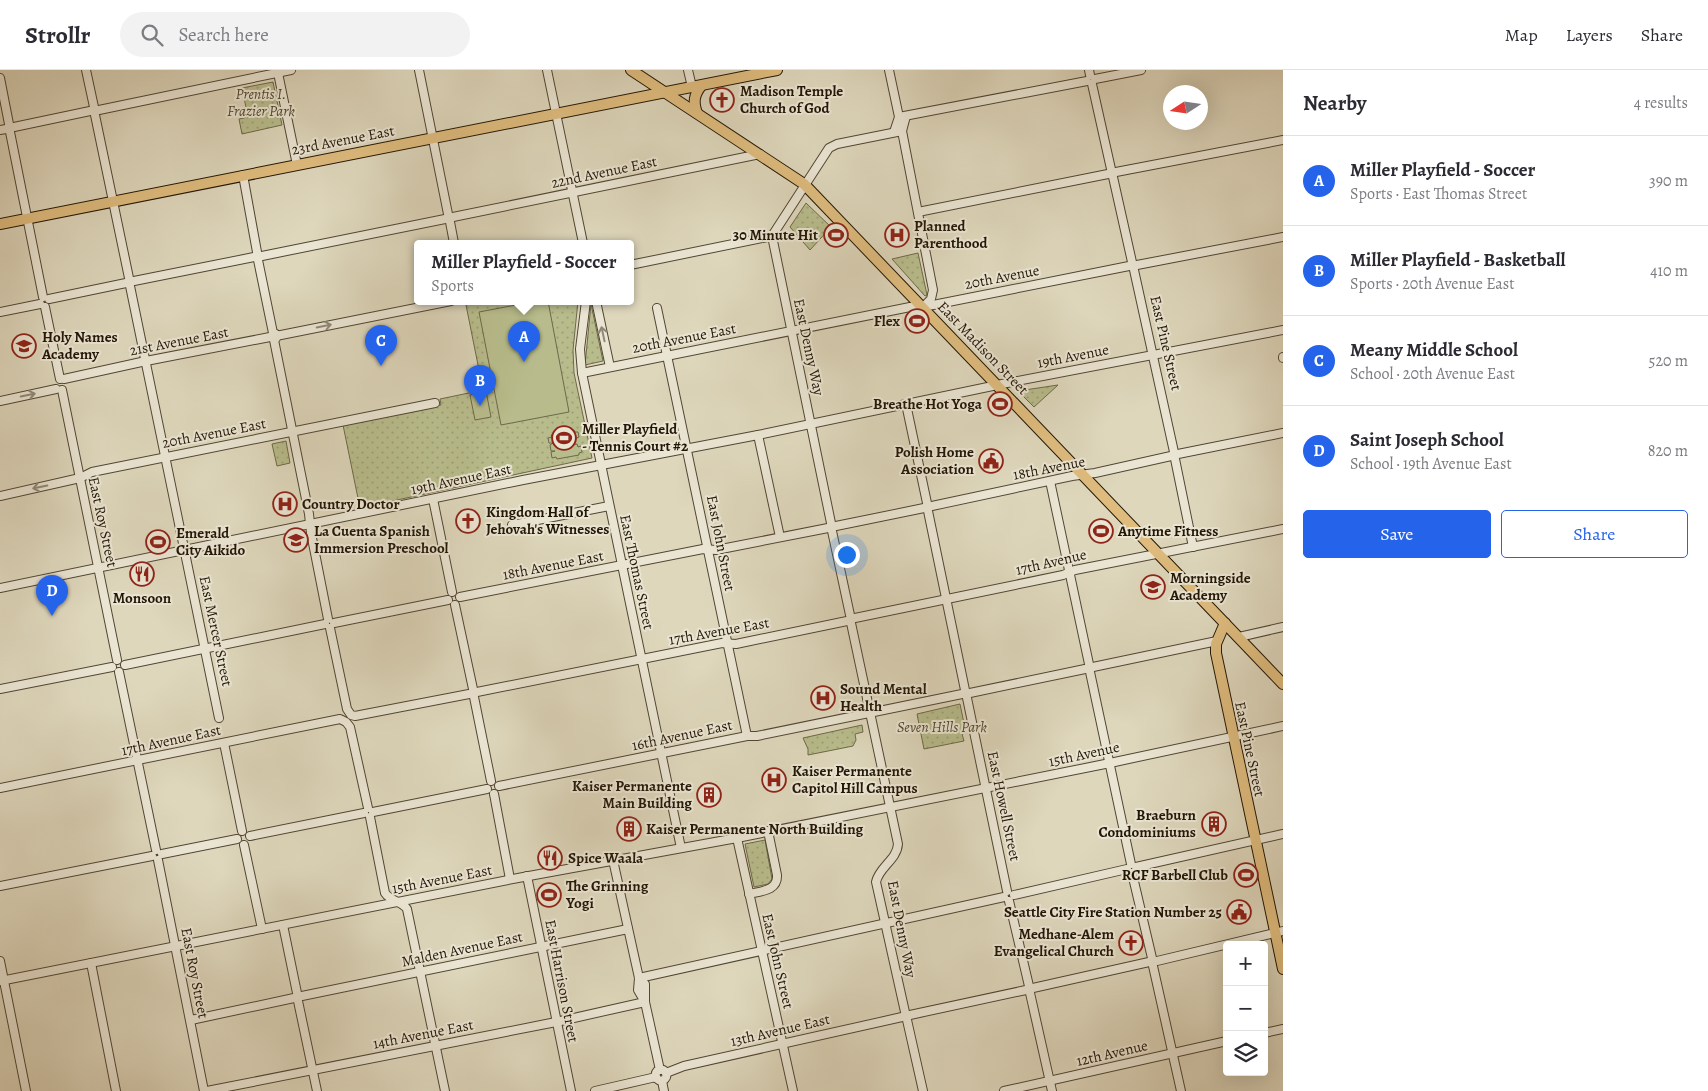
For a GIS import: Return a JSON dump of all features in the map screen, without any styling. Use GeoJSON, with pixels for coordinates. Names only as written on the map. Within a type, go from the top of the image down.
{"type":"FeatureCollection","features":[{"type":"Feature","properties":{"kind":"main road","name":"East Madison Street"},"geometry":{"type":"LineString","coordinates":[[631,70],[804,184],[1283,684]]}},
{"type":"Feature","properties":{"kind":"main road","name":"23rd Avenue East"},"geometry":{"type":"LineString","coordinates":[[0,224],[777,70]]}},
{"type":"Feature","properties":{"kind":"main road"},"geometry":{"type":"LineString","coordinates":[[696,86],[694,101],[697,113]]}},
{"type":"Feature","properties":{"kind":"main road","name":"East Pine Street"},"geometry":{"type":"LineString","coordinates":[[1225,623],[1217,641],[1216,653],[1254,840],[1279,932],[1283,969]]}},
{"type":"Feature","properties":{"kind":"street","name":"East Mercer Street"},"geometry":{"type":"LineString","coordinates":[[86,70],[220,718]]}},
{"type":"Feature","properties":{"kind":"street"},"geometry":{"type":"LineString","coordinates":[[8,129],[291,70]]}},
{"type":"Feature","properties":{"kind":"street"},"geometry":{"type":"LineString","coordinates":[[419,70],[453,240]]}},
{"type":"Feature","properties":{"kind":"street"},"geometry":{"type":"LineString","coordinates":[[547,70],[582,240]]}},
{"type":"Feature","properties":{"kind":"street"},"geometry":{"type":"LineString","coordinates":[[688,70],[696,86]]}},
{"type":"Feature","properties":{"kind":"street"},"geometry":{"type":"LineString","coordinates":[[889,70],[902,116],[898,132],[918,212],[932,280],[933,296],[923,307]]}},
{"type":"Feature","properties":{"kind":"street"},"geometry":{"type":"LineString","coordinates":[[902,116],[1090,78],[1141,70]]}},
{"type":"Feature","properties":{"kind":"street"},"geometry":{"type":"LineString","coordinates":[[278,73],[297,165]]}},
{"type":"Feature","properties":{"kind":"street"},"geometry":{"type":"LineString","coordinates":[[0,78],[8,129],[44,302],[62,379],[66,385],[59,389],[0,401]]}},
{"type":"Feature","properties":{"kind":"street","name":"East Pine Street"},"geometry":{"type":"LineString","coordinates":[[1090,78],[1153,355],[1193,547]]}},
{"type":"Feature","properties":{"kind":"street"},"geometry":{"type":"LineString","coordinates":[[634,264],[772,236],[829,148],[837,144],[898,132]]}},
{"type":"Feature","properties":{"kind":"street"},"geometry":{"type":"LineString","coordinates":[[918,212],[1283,140]]}},
{"type":"Feature","properties":{"kind":"street","name":"22nd Avenue East"},"geometry":{"type":"LineString","coordinates":[[0,312],[130,282],[760,154]]}},
{"type":"Feature","properties":{"kind":"street"},"geometry":{"type":"LineString","coordinates":[[243,175],[311,533],[385,893],[391,900],[404,905],[406,910],[444,1091]]}},
{"type":"Feature","properties":{"kind":"street","name":"East Denny Way"},"geometry":{"type":"LineString","coordinates":[[772,236],[890,806],[897,850],[876,880],[923,1091]]}},
{"type":"Feature","properties":{"kind":"street","name":"20th Avenue"},"geometry":{"type":"LineString","coordinates":[[791,331],[1283,237]]}},
{"type":"Feature","properties":{"kind":"street"},"geometry":{"type":"LineString","coordinates":[[932,280],[938,295],[937,302],[934,304]]}},
{"type":"Feature","properties":{"kind":"street"},"geometry":{"type":"LineString","coordinates":[[938,295],[952,301]]}},
{"type":"Feature","properties":{"kind":"street","name":"21st Avenue East"},"geometry":{"type":"LineString","coordinates":[[62,379],[431,305]]}},
{"type":"Feature","properties":{"kind":"street","name":"East Thomas Street"},"geometry":{"type":"LineString","coordinates":[[586,305],[580,350],[582,373],[681,848]]}},
{"type":"Feature","properties":{"kind":"street"},"geometry":{"type":"LineString","coordinates":[[597,305],[610,367]]}},
{"type":"Feature","properties":{"kind":"street","name":"East John Street"},"geometry":{"type":"LineString","coordinates":[[657,308],[747,736]]}},
{"type":"Feature","properties":{"kind":"street","name":"19th Avenue"},"geometry":{"type":"LineString","coordinates":[[811,424],[997,385],[1283,330]]}},
{"type":"Feature","properties":{"kind":"street","name":"20th Avenue East"},"geometry":{"type":"LineString","coordinates":[[582,373],[791,331]]}},
{"type":"Feature","properties":{"kind":"street","name":"East Roy Street"},"geometry":{"type":"LineString","coordinates":[[59,389],[80,478],[117,660]]}},
{"type":"Feature","properties":{"kind":"street","name":"20th Avenue East"},"geometry":{"type":"LineString","coordinates":[[0,496],[80,478],[92,472],[165,456],[435,403]]}},
{"type":"Feature","properties":{"kind":"street","name":"East Howell Street"},"geometry":{"type":"LineString","coordinates":[[906,404],[966,694],[1052,1091]]}},
{"type":"Feature","properties":{"kind":"street","name":"19th Avenue East"},"geometry":{"type":"LineString","coordinates":[[0,588],[433,498],[811,424]]}},
{"type":"Feature","properties":{"kind":"street","name":"18th Avenue"},"geometry":{"type":"LineString","coordinates":[[832,527],[1283,432]]}},
{"type":"Feature","properties":{"kind":"street"},"geometry":{"type":"LineString","coordinates":[[758,435],[780,537]]}},
{"type":"Feature","properties":{"kind":"street"},"geometry":{"type":"LineString","coordinates":[[1050,481],[1181,1091]]}},
{"type":"Feature","properties":{"kind":"street"},"geometry":{"type":"LineString","coordinates":[[433,498],[452,592],[448,600]]}},
{"type":"Feature","properties":{"kind":"street"},"geometry":{"type":"LineString","coordinates":[[512,525],[609,506]]}},
{"type":"Feature","properties":{"kind":"street","name":"18th Avenue East"},"geometry":{"type":"LineString","coordinates":[[460,597],[702,549],[716,550],[832,527]]}},
{"type":"Feature","properties":{"kind":"street","name":"17th Avenue"},"geometry":{"type":"LineString","coordinates":[[851,619],[1069,572],[1283,529]]}},
{"type":"Feature","properties":{"kind":"street"},"geometry":{"type":"LineString","coordinates":[[452,592],[460,597],[455,605]]}},
{"type":"Feature","properties":{"kind":"street"},"geometry":{"type":"LineString","coordinates":[[125,665],[448,600]]}},
{"type":"Feature","properties":{"kind":"street"},"geometry":{"type":"LineString","coordinates":[[448,600],[451,604],[455,605]]}},
{"type":"Feature","properties":{"kind":"street"},"geometry":{"type":"LineString","coordinates":[[455,605],[491,781]]}},
{"type":"Feature","properties":{"kind":"street","name":"17th Avenue East"},"geometry":{"type":"LineString","coordinates":[[0,788],[722,643],[736,644],[851,619]]}},
{"type":"Feature","properties":{"kind":"street"},"geometry":{"type":"LineString","coordinates":[[1239,637],[1283,627]]}},
{"type":"Feature","properties":{"kind":"street","name":"16th Avenue East"},"geometry":{"type":"LineString","coordinates":[[499,786],[747,736],[764,735],[1217,641]]}},
{"type":"Feature","properties":{"kind":"street"},"geometry":{"type":"LineString","coordinates":[[112,667],[117,660],[122,660],[125,665]]}},
{"type":"Feature","properties":{"kind":"street"},"geometry":{"type":"LineString","coordinates":[[112,667],[115,672],[120,672],[124,669],[125,665]]}},
{"type":"Feature","properties":{"kind":"street"},"geometry":{"type":"LineString","coordinates":[[0,689],[112,667]]}},
{"type":"Feature","properties":{"kind":"street","name":"East Roy Street"},"geometry":{"type":"LineString","coordinates":[[120,672],[206,1091]]}},
{"type":"Feature","properties":{"kind":"street","name":"15th Avenue"},"geometry":{"type":"LineString","coordinates":[[890,806],[1110,763],[1283,726]]}},
{"type":"Feature","properties":{"kind":"street"},"geometry":{"type":"LineString","coordinates":[[224,743],[242,831]]}},
{"type":"Feature","properties":{"kind":"street"},"geometry":{"type":"LineString","coordinates":[[491,781],[496,782],[499,786],[499,790],[494,794]]}},
{"type":"Feature","properties":{"kind":"street"},"geometry":{"type":"LineString","coordinates":[[486,789],[487,784],[491,781]]}},
{"type":"Feature","properties":{"kind":"street"},"geometry":{"type":"LineString","coordinates":[[250,836],[486,789]]}},
{"type":"Feature","properties":{"kind":"street"},"geometry":{"type":"LineString","coordinates":[[486,789],[494,794]]}},
{"type":"Feature","properties":{"kind":"street"},"geometry":{"type":"LineString","coordinates":[[494,794],[510,879]]}},
{"type":"Feature","properties":{"kind":"street","name":"15th Avenue East"},"geometry":{"type":"LineString","coordinates":[[2,981],[510,879],[737,838],[890,806]]}},
{"type":"Feature","properties":{"kind":"street"},"geometry":{"type":"LineString","coordinates":[[242,831],[248,832],[250,836],[249,842],[244,845],[240,844],[237,839],[237,835],[242,831]]}},
{"type":"Feature","properties":{"kind":"street"},"geometry":{"type":"LineString","coordinates":[[749,894],[771,888],[777,881],[768,831]]}},
{"type":"Feature","properties":{"kind":"street"},"geometry":{"type":"LineString","coordinates":[[639,978],[1283,834]]}},
{"type":"Feature","properties":{"kind":"street","name":"East John Street"},"geometry":{"type":"LineString","coordinates":[[737,838],[793,1091]]}},
{"type":"Feature","properties":{"kind":"street"},"geometry":{"type":"LineString","coordinates":[[0,886],[237,839]]}},
{"type":"Feature","properties":{"kind":"street"},"geometry":{"type":"LineString","coordinates":[[244,845],[262,929]]}},
{"type":"Feature","properties":{"kind":"street"},"geometry":{"type":"LineString","coordinates":[[613,860],[639,978],[645,984],[644,1002],[664,1091]]}},
{"type":"Feature","properties":{"kind":"street","name":"East Harrison Street"},"geometry":{"type":"LineString","coordinates":[[527,876],[571,1091]]}},
{"type":"Feature","properties":{"kind":"street"},"geometry":{"type":"LineString","coordinates":[[283,925],[316,1091]]}},
{"type":"Feature","properties":{"kind":"street","name":"Malden Avenue East"},"geometry":{"type":"LineString","coordinates":[[190,1020],[628,929]]}},
{"type":"Feature","properties":{"kind":"street","name":"13th Avenue East"},"geometry":{"type":"LineString","coordinates":[[595,1091],[661,1075],[684,1066],[1153,962],[1279,932]]}},
{"type":"Feature","properties":{"kind":"street"},"geometry":{"type":"LineString","coordinates":[[0,960],[2,981],[26,1091]]}},
{"type":"Feature","properties":{"kind":"street"},"geometry":{"type":"LineString","coordinates":[[91,963],[116,1091]]}},
{"type":"Feature","properties":{"kind":"street","name":"14th Avenue East"},"geometry":{"type":"LineString","coordinates":[[206,1091],[556,1022],[644,1002]]}},
{"type":"Feature","properties":{"kind":"street"},"geometry":{"type":"LineString","coordinates":[[1268,1032],[1283,1029]]}},
{"type":"Feature","properties":{"kind":"street","name":"12th Avenue"},"geometry":{"type":"LineString","coordinates":[[1004,1091],[1223,1043]]}},
{"type":"Feature","properties":{"kind":"green space","name":"Prentis I. Frazier Park"},"geometry":{"type":"Polygon","coordinates":[[[273,82],[282,125],[242,134],[239,119],[248,117],[242,88],[273,82]]]}},
{"type":"Feature","properties":{"kind":"green space"},"geometry":{"type":"Polygon","coordinates":[[[806,203],[831,227],[810,250],[790,227],[806,203]]]}},
{"type":"Feature","properties":{"kind":"green space"},"geometry":{"type":"Polygon","coordinates":[[[918,253],[927,295],[925,296],[892,259],[918,253]]]}},
{"type":"Feature","properties":{"kind":"green space"},"geometry":{"type":"Polygon","coordinates":[[[466,305],[578,305],[573,350],[574,373],[592,458],[360,508],[343,425],[441,405],[440,399],[483,390],[466,305]]]}},
{"type":"Feature","properties":{"kind":"green space"},"geometry":{"type":"Polygon","coordinates":[[[516,305],[549,305],[569,412],[501,425],[479,312],[516,305]]]}},
{"type":"Feature","properties":{"kind":"green space"},"geometry":{"type":"Polygon","coordinates":[[[591,305],[591,305],[603,361],[585,365],[591,305]]]}},
{"type":"Feature","properties":{"kind":"green space"},"geometry":{"type":"Polygon","coordinates":[[[1058,385],[1034,407],[1018,391],[1058,385]]]}},
{"type":"Feature","properties":{"kind":"green space"},"geometry":{"type":"Polygon","coordinates":[[[486,391],[491,417],[475,420],[470,395],[486,391]]]}},
{"type":"Feature","properties":{"kind":"green space"},"geometry":{"type":"Polygon","coordinates":[[[574,430],[578,432],[579,437],[576,440],[563,443],[563,447],[577,444],[578,447],[581,446],[582,452],[579,455],[557,459],[556,457],[552,458],[551,452],[555,451],[551,451],[550,445],[553,443],[549,443],[548,438],[552,437],[551,435],[574,430]]]}},
{"type":"Feature","properties":{"kind":"green space"},"geometry":{"type":"Polygon","coordinates":[[[286,441],[290,463],[277,466],[272,444],[286,441]]]}},
{"type":"Feature","properties":{"kind":"green space","name":"Seven Hills Park"},"geometry":{"type":"Polygon","coordinates":[[[960,704],[966,733],[962,734],[964,741],[924,749],[917,714],[960,704]]]}},
{"type":"Feature","properties":{"kind":"green space"},"geometry":{"type":"Polygon","coordinates":[[[862,725],[863,732],[855,734],[856,740],[853,746],[808,755],[808,749],[803,738],[862,725]]]}},
{"type":"Feature","properties":{"kind":"green space"},"geometry":{"type":"Polygon","coordinates":[[[765,840],[772,879],[768,884],[754,887],[745,844],[765,840]]]}},
{"type":"Feature","properties":{"kind":"place","name":"Madison Temple Church of God"},"geometry":{"type":"Point","coordinates":[722,100]}},
{"type":"Feature","properties":{"kind":"place","name":"30 Minute Hit"},"geometry":{"type":"Point","coordinates":[836,235]}},
{"type":"Feature","properties":{"kind":"place","name":"Planned Parenthood"},"geometry":{"type":"Point","coordinates":[897,235]}},
{"type":"Feature","properties":{"kind":"place","name":"Flex"},"geometry":{"type":"Point","coordinates":[917,321]}},
{"type":"Feature","properties":{"kind":"place","name":"Holy Names Academy"},"geometry":{"type":"Point","coordinates":[24,346]}},
{"type":"Feature","properties":{"kind":"place","name":"Miller Playfield - Soccer"},"geometry":{"type":"Point","coordinates":[524,362]}},
{"type":"Feature","properties":{"kind":"place","name":"Meany Middle School"},"geometry":{"type":"Point","coordinates":[381,366]}},
{"type":"Feature","properties":{"kind":"place","name":"Breathe Hot Yoga"},"geometry":{"type":"Point","coordinates":[1000,404]}},
{"type":"Feature","properties":{"kind":"place","name":"Miller Playfield - Basketball"},"geometry":{"type":"Point","coordinates":[480,406]}},
{"type":"Feature","properties":{"kind":"place","name":"Miller Playfield - Tennis Court #2"},"geometry":{"type":"Point","coordinates":[564,438]}},
{"type":"Feature","properties":{"kind":"place","name":"Polish Home Association"},"geometry":{"type":"Point","coordinates":[991,461]}},
{"type":"Feature","properties":{"kind":"place","name":"Country Doctor"},"geometry":{"type":"Point","coordinates":[285,504]}},
{"type":"Feature","properties":{"kind":"place","name":"Kingdom Hall of Jehovah's Witnesses"},"geometry":{"type":"Point","coordinates":[468,521]}},
{"type":"Feature","properties":{"kind":"place","name":"Anytime Fitness"},"geometry":{"type":"Point","coordinates":[1101,531]}},
{"type":"Feature","properties":{"kind":"place","name":"La Cuenta Spanish Immersion Preschool"},"geometry":{"type":"Point","coordinates":[296,540]}},
{"type":"Feature","properties":{"kind":"place","name":"Emerald City Aikido"},"geometry":{"type":"Point","coordinates":[158,542]}},
{"type":"Feature","properties":{"kind":"place","name":"Monsoon"},"geometry":{"type":"Point","coordinates":[142,574]}},
{"type":"Feature","properties":{"kind":"place","name":"Morningside Academy"},"geometry":{"type":"Point","coordinates":[1153,587]}},
{"type":"Feature","properties":{"kind":"place","name":"Saint Joseph School"},"geometry":{"type":"Point","coordinates":[52,616]}},
{"type":"Feature","properties":{"kind":"place","name":"Sound Mental Health"},"geometry":{"type":"Point","coordinates":[823,698]}},
{"type":"Feature","properties":{"kind":"place","name":"Kaiser Permanente Capitol Hill Campus"},"geometry":{"type":"Point","coordinates":[774,780]}},
{"type":"Feature","properties":{"kind":"place","name":"Kaiser Permanente Main Building"},"geometry":{"type":"Point","coordinates":[709,795]}},
{"type":"Feature","properties":{"kind":"place","name":"Braeburn Condominiums"},"geometry":{"type":"Point","coordinates":[1214,824]}},
{"type":"Feature","properties":{"kind":"place","name":"Kaiser Permanente North Building"},"geometry":{"type":"Point","coordinates":[629,829]}},
{"type":"Feature","properties":{"kind":"place","name":"Spice Waala"},"geometry":{"type":"Point","coordinates":[550,858]}},
{"type":"Feature","properties":{"kind":"place","name":"RCF Barbell Club"},"geometry":{"type":"Point","coordinates":[1246,875]}},
{"type":"Feature","properties":{"kind":"place","name":"The Grinning Yogi"},"geometry":{"type":"Point","coordinates":[549,895]}},
{"type":"Feature","properties":{"kind":"place","name":"Seattle City Fire Station Number 25"},"geometry":{"type":"Point","coordinates":[1239,912]}},
{"type":"Feature","properties":{"kind":"place","name":"Medhane-Alem Evangelical Church"},"geometry":{"type":"Point","coordinates":[1131,943]}}]}
